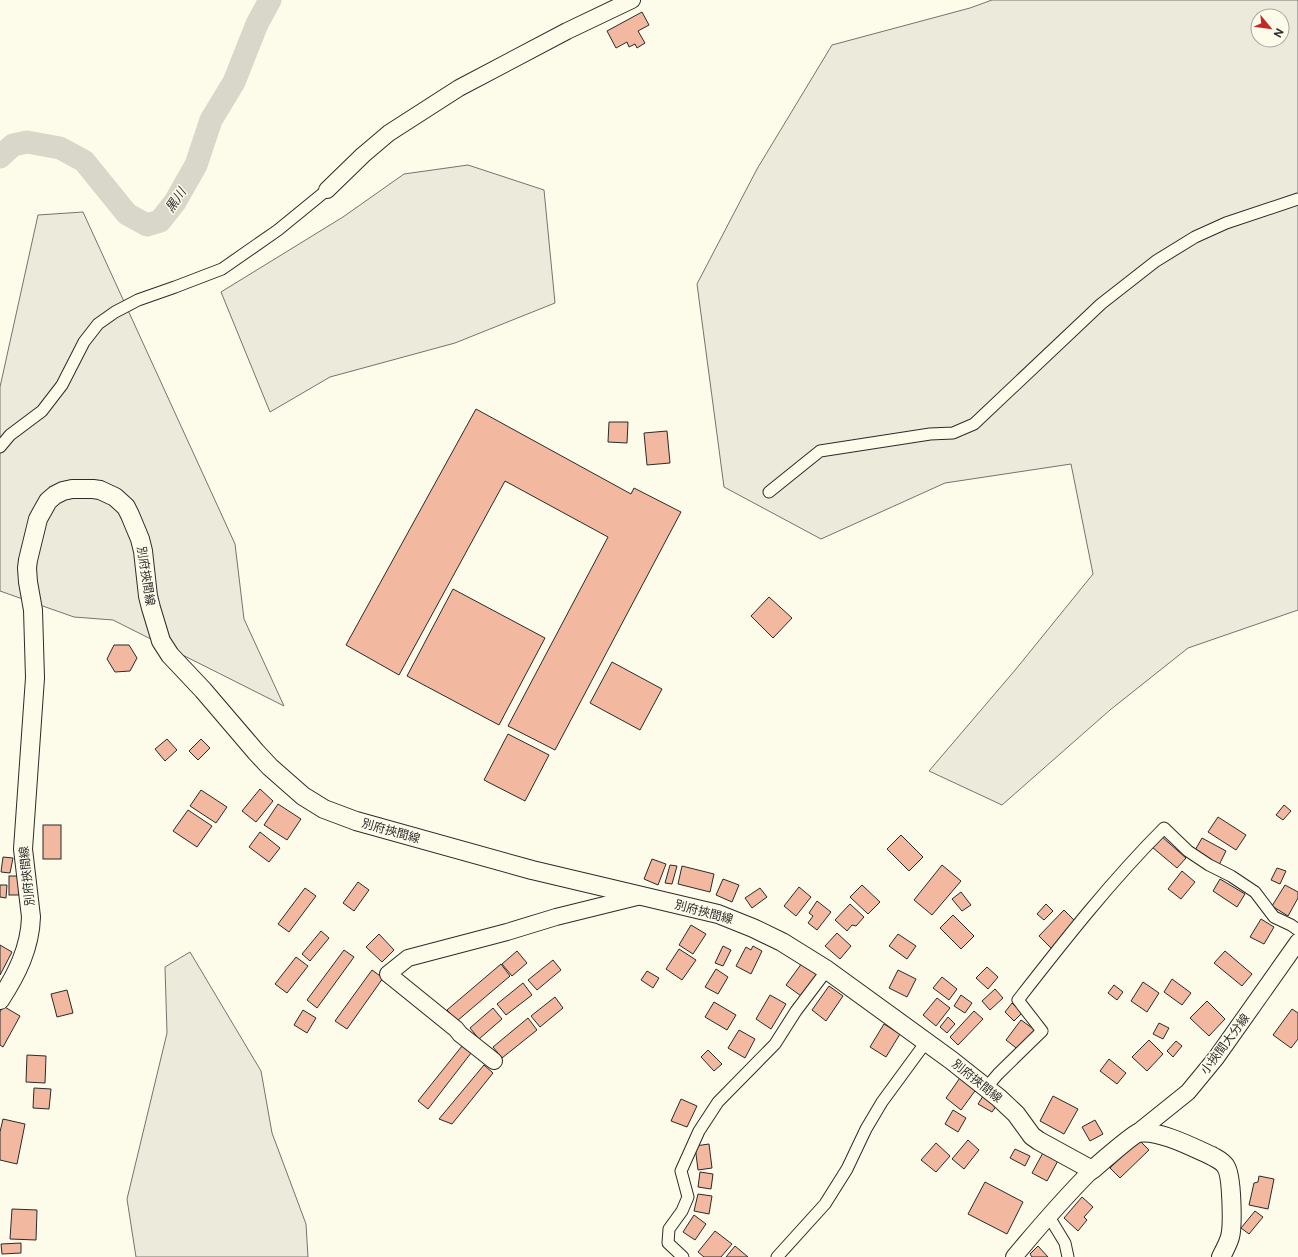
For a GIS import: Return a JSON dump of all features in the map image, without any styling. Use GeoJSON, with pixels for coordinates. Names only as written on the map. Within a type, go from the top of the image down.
{"type":"FeatureCollection","features":[{"type":"Feature","properties":{"kind":"main road","name":"別府挾間線"},"geometry":{"type":"LineString","coordinates":[[0,1000],[16,974],[23,957],[31,928],[31,917],[22,849],[35,678],[34,616],[28,582],[28,560],[38,519],[43,507],[48,501],[55,495],[72,489],[100,490],[115,497],[126,508],[140,539],[143,551],[148,596],[159,634],[166,649],[256,752],[270,767],[303,796],[324,809],[356,821],[532,870],[718,914],[754,928],[782,942],[827,970],[951,1060],[999,1098],[1016,1114],[1032,1136],[1092,1170]]}},
{"type":"Feature","properties":{"kind":"main road"},"geometry":{"type":"LineString","coordinates":[[1092,1170],[1137,1133],[1155,1134],[1176,1140],[1220,1160],[1229,1171],[1232,1223],[1230,1237],[1221,1257]]}},
{"type":"Feature","properties":{"kind":"street"},"geometry":{"type":"LineString","coordinates":[[0,447],[10,436],[42,411],[62,385],[84,342],[98,324],[115,312],[138,300],[222,269],[278,230],[328,190],[363,155],[389,133],[459,88],[567,31],[632,0]]}},
{"type":"Feature","properties":{"kind":"street"},"geometry":{"type":"LineString","coordinates":[[769,492],[820,451],[930,434],[953,433],[974,424],[1101,304],[1156,261],[1195,237],[1226,223],[1298,199]]}},
{"type":"Feature","properties":{"kind":"street"},"geometry":{"type":"LineString","coordinates":[[986,1088],[998,1074],[1042,1031],[1018,1000],[1134,858],[1164,828],[1188,851],[1255,892],[1274,917],[1298,930]]}},
{"type":"Feature","properties":{"kind":"street"},"geometry":{"type":"LineString","coordinates":[[494,1061],[388,974],[408,958],[507,932],[556,916],[642,896]]}},
{"type":"Feature","properties":{"kind":"street","name":"小挾間大分線"},"geometry":{"type":"LineString","coordinates":[[1137,1133],[1188,1092],[1216,1058],[1298,942]]}},
{"type":"Feature","properties":{"kind":"street"},"geometry":{"type":"LineString","coordinates":[[683,1257],[668,1243],[669,1229],[682,1211],[688,1197],[681,1171],[699,1131],[718,1102],[775,1044],[796,1011],[827,970]]}},
{"type":"Feature","properties":{"kind":"street"},"geometry":{"type":"LineString","coordinates":[[777,1257],[825,1204],[847,1169],[866,1129],[882,1102],[926,1042]]}},
{"type":"Feature","properties":{"kind":"street"},"geometry":{"type":"LineString","coordinates":[[1014,1257],[1048,1215],[1092,1170]]}},
{"type":"Feature","properties":{"kind":"street"},"geometry":{"type":"LineString","coordinates":[[1048,1215],[1065,1243],[1068,1257]]}},
{"type":"Feature","properties":{"kind":"shaded area"},"geometry":{"type":"Polygon","coordinates":[[[992,0],[1298,0],[1298,610],[1188,648],[1110,710],[1002,805],[929,771],[1016,669],[1093,574],[1071,464],[945,483],[821,539],[724,487],[697,284],[757,169],[832,45],[970,8],[992,0]]]}},
{"type":"Feature","properties":{"kind":"shaded area"},"geometry":{"type":"Polygon","coordinates":[[[468,165],[544,190],[555,303],[455,343],[330,377],[270,412],[221,292],[343,217],[404,174],[468,165]]]}},
{"type":"Feature","properties":{"kind":"shaded area"},"geometry":{"type":"Polygon","coordinates":[[[83,212],[235,544],[244,619],[284,706],[113,620],[74,617],[0,591],[0,387],[38,215],[83,212]]]}},
{"type":"Feature","properties":{"kind":"shaded area"},"geometry":{"type":"Polygon","coordinates":[[[190,952],[261,1071],[272,1133],[306,1224],[308,1257],[136,1257],[127,1199],[167,1033],[165,967],[190,952]]]}},
{"type":"Feature","properties":{"kind":"building"},"geometry":{"type":"Polygon","coordinates":[[[642,12],[649,25],[638,31],[645,43],[637,48],[635,44],[629,47],[627,42],[616,48],[607,31],[642,12]]]}},
{"type":"Feature","properties":{"kind":"building"},"geometry":{"type":"Polygon","coordinates":[[[476,409],[631,494],[634,488],[681,512],[555,750],[508,726],[608,537],[505,481],[399,675],[346,645],[476,409]]]}},
{"type":"Feature","properties":{"kind":"building"},"geometry":{"type":"Polygon","coordinates":[[[609,422],[628,422],[627,443],[608,442],[609,422]]]}},
{"type":"Feature","properties":{"kind":"building"},"geometry":{"type":"Polygon","coordinates":[[[667,431],[670,463],[647,465],[644,433],[667,431]]]}},
{"type":"Feature","properties":{"kind":"building"},"geometry":{"type":"Polygon","coordinates":[[[453,589],[545,638],[499,725],[407,676],[453,589]]]}},
{"type":"Feature","properties":{"kind":"building"},"geometry":{"type":"Polygon","coordinates":[[[769,597],[792,618],[773,638],[751,616],[769,597]]]}},
{"type":"Feature","properties":{"kind":"building"},"geometry":{"type":"Polygon","coordinates":[[[114,645],[129,645],[137,658],[130,671],[115,672],[107,659],[114,645]]]}},
{"type":"Feature","properties":{"kind":"building"},"geometry":{"type":"Polygon","coordinates":[[[612,662],[662,689],[640,730],[590,703],[612,662]]]}},
{"type":"Feature","properties":{"kind":"building"},"geometry":{"type":"Polygon","coordinates":[[[508,734],[549,755],[525,801],[484,780],[508,734]]]}},
{"type":"Feature","properties":{"kind":"building"},"geometry":{"type":"Polygon","coordinates":[[[167,739],[177,750],[165,761],[155,749],[167,739]]]}},
{"type":"Feature","properties":{"kind":"building"},"geometry":{"type":"Polygon","coordinates":[[[201,739],[210,748],[198,760],[189,751],[201,739]]]}},
{"type":"Feature","properties":{"kind":"building"},"geometry":{"type":"Polygon","coordinates":[[[260,789],[273,801],[256,822],[242,811],[260,789]]]}},
{"type":"Feature","properties":{"kind":"building"},"geometry":{"type":"Polygon","coordinates":[[[201,790],[227,807],[216,823],[190,806],[201,790]]]}},
{"type":"Feature","properties":{"kind":"building"},"geometry":{"type":"Polygon","coordinates":[[[278,804],[301,819],[287,840],[264,825],[278,804]]]}},
{"type":"Feature","properties":{"kind":"building"},"geometry":{"type":"Polygon","coordinates":[[[1284,805],[1291,811],[1283,820],[1276,815],[1284,805]]]}},
{"type":"Feature","properties":{"kind":"building"},"geometry":{"type":"Polygon","coordinates":[[[188,810],[212,826],[197,847],[173,831],[188,810]]]}},
{"type":"Feature","properties":{"kind":"building"},"geometry":{"type":"Polygon","coordinates":[[[1218,817],[1246,835],[1236,850],[1208,832],[1218,817]]]}},
{"type":"Feature","properties":{"kind":"building"},"geometry":{"type":"Polygon","coordinates":[[[43,825],[61,825],[61,859],[43,859],[43,825]]]}},
{"type":"Feature","properties":{"kind":"building"},"geometry":{"type":"Polygon","coordinates":[[[260,832],[280,848],[269,862],[249,847],[260,832]]]}},
{"type":"Feature","properties":{"kind":"building"},"geometry":{"type":"Polygon","coordinates":[[[901,835],[923,857],[909,871],[887,849],[901,835]]]}},
{"type":"Feature","properties":{"kind":"building"},"geometry":{"type":"Polygon","coordinates":[[[1161,836],[1186,858],[1177,868],[1152,847],[1161,836]]]}},
{"type":"Feature","properties":{"kind":"building"},"geometry":{"type":"Polygon","coordinates":[[[1202,838],[1226,851],[1219,865],[1194,852],[1202,838]]]}},
{"type":"Feature","properties":{"kind":"building"},"geometry":{"type":"Polygon","coordinates":[[[3,857],[13,858],[10,873],[1,872],[3,857]]]}},
{"type":"Feature","properties":{"kind":"building"},"geometry":{"type":"Polygon","coordinates":[[[652,859],[666,864],[658,885],[644,879],[652,859]]]}},
{"type":"Feature","properties":{"kind":"building"},"geometry":{"type":"Polygon","coordinates":[[[670,865],[677,866],[672,884],[665,883],[670,865]]]}},
{"type":"Feature","properties":{"kind":"building"},"geometry":{"type":"Polygon","coordinates":[[[942,865],[961,881],[932,915],[914,900],[942,865]]]}},
{"type":"Feature","properties":{"kind":"building"},"geometry":{"type":"Polygon","coordinates":[[[682,866],[714,874],[710,892],[678,884],[682,866]]]}},
{"type":"Feature","properties":{"kind":"building"},"geometry":{"type":"Polygon","coordinates":[[[1277,868],[1286,871],[1280,884],[1271,880],[1277,868]]]}},
{"type":"Feature","properties":{"kind":"building"},"geometry":{"type":"Polygon","coordinates":[[[1182,871],[1195,882],[1181,899],[1168,889],[1182,871]]]}},
{"type":"Feature","properties":{"kind":"building"},"geometry":{"type":"Polygon","coordinates":[[[9,876],[19,876],[19,895],[9,895],[9,876]]]}},
{"type":"Feature","properties":{"kind":"building"},"geometry":{"type":"Polygon","coordinates":[[[723,879],[739,885],[732,902],[716,895],[723,879]]]}},
{"type":"Feature","properties":{"kind":"building"},"geometry":{"type":"Polygon","coordinates":[[[1220,879],[1245,894],[1237,907],[1213,891],[1220,879]]]}},
{"type":"Feature","properties":{"kind":"building"},"geometry":{"type":"Polygon","coordinates":[[[358,882],[369,890],[354,911],[343,903],[358,882]]]}},
{"type":"Feature","properties":{"kind":"building"},"geometry":{"type":"Polygon","coordinates":[[[0,885],[7,885],[6,898],[0,897],[0,885]]]}},
{"type":"Feature","properties":{"kind":"building"},"geometry":{"type":"Polygon","coordinates":[[[862,885],[880,902],[868,914],[850,897],[862,885]]]}},
{"type":"Feature","properties":{"kind":"building"},"geometry":{"type":"Polygon","coordinates":[[[1285,885],[1298,892],[1298,898],[1288,916],[1272,906],[1285,885]]]}},
{"type":"Feature","properties":{"kind":"building"},"geometry":{"type":"Polygon","coordinates":[[[799,887],[811,897],[796,916],[784,906],[799,887]]]}},
{"type":"Feature","properties":{"kind":"building"},"geometry":{"type":"Polygon","coordinates":[[[305,888],[316,896],[289,932],[278,924],[305,888]]]}},
{"type":"Feature","properties":{"kind":"building"},"geometry":{"type":"Polygon","coordinates":[[[760,888],[767,897],[752,908],[745,898],[760,888]]]}},
{"type":"Feature","properties":{"kind":"building"},"geometry":{"type":"Polygon","coordinates":[[[961,892],[971,905],[962,911],[952,899],[961,892]]]}},
{"type":"Feature","properties":{"kind":"building"},"geometry":{"type":"Polygon","coordinates":[[[817,901],[831,912],[817,930],[808,923],[813,916],[809,913],[817,901]]]}},
{"type":"Feature","properties":{"kind":"building"},"geometry":{"type":"Polygon","coordinates":[[[850,904],[864,917],[856,926],[852,925],[847,931],[835,920],[850,904]]]}},
{"type":"Feature","properties":{"kind":"building"},"geometry":{"type":"Polygon","coordinates":[[[1046,904],[1053,911],[1044,920],[1037,914],[1046,904]]]}},
{"type":"Feature","properties":{"kind":"building"},"geometry":{"type":"Polygon","coordinates":[[[1064,910],[1076,922],[1051,948],[1039,936],[1064,910]]]}},
{"type":"Feature","properties":{"kind":"building"},"geometry":{"type":"Polygon","coordinates":[[[953,915],[974,936],[961,949],[940,928],[953,915]]]}},
{"type":"Feature","properties":{"kind":"building"},"geometry":{"type":"Polygon","coordinates":[[[1261,919],[1274,927],[1264,944],[1250,937],[1261,919]]]}},
{"type":"Feature","properties":{"kind":"building"},"geometry":{"type":"Polygon","coordinates":[[[691,925],[706,934],[693,954],[679,945],[691,925]]]}},
{"type":"Feature","properties":{"kind":"building"},"geometry":{"type":"Polygon","coordinates":[[[321,931],[329,938],[310,961],[302,954],[321,931]]]}},
{"type":"Feature","properties":{"kind":"building"},"geometry":{"type":"Polygon","coordinates":[[[837,933],[851,946],[840,959],[825,946],[837,933]]]}},
{"type":"Feature","properties":{"kind":"building"},"geometry":{"type":"Polygon","coordinates":[[[379,934],[394,950],[382,962],[366,947],[379,934]]]}},
{"type":"Feature","properties":{"kind":"building"},"geometry":{"type":"Polygon","coordinates":[[[898,934],[916,946],[907,959],[889,946],[898,934]]]}},
{"type":"Feature","properties":{"kind":"building"},"geometry":{"type":"Polygon","coordinates":[[[0,945],[12,952],[0,975],[0,945]]]}},
{"type":"Feature","properties":{"kind":"building"},"geometry":{"type":"Polygon","coordinates":[[[723,946],[731,950],[723,966],[715,963],[723,946]]]}},
{"type":"Feature","properties":{"kind":"building"},"geometry":{"type":"Polygon","coordinates":[[[753,946],[762,951],[751,974],[736,966],[746,947],[751,950],[753,946]]]}},
{"type":"Feature","properties":{"kind":"building"},"geometry":{"type":"Polygon","coordinates":[[[679,949],[696,960],[682,980],[666,969],[679,949]]]}},
{"type":"Feature","properties":{"kind":"building"},"geometry":{"type":"Polygon","coordinates":[[[344,950],[354,957],[317,1008],[307,1000],[344,950]]]}},
{"type":"Feature","properties":{"kind":"building"},"geometry":{"type":"Polygon","coordinates":[[[517,951],[527,963],[512,976],[502,964],[517,951]]]}},
{"type":"Feature","properties":{"kind":"building"},"geometry":{"type":"Polygon","coordinates":[[[1225,951],[1252,974],[1242,986],[1214,963],[1225,951]]]}},
{"type":"Feature","properties":{"kind":"building"},"geometry":{"type":"Polygon","coordinates":[[[296,957],[308,966],[287,993],[275,984],[296,957]]]}},
{"type":"Feature","properties":{"kind":"building"},"geometry":{"type":"Polygon","coordinates":[[[553,960],[561,970],[537,990],[528,980],[553,960]]]}},
{"type":"Feature","properties":{"kind":"building"},"geometry":{"type":"Polygon","coordinates":[[[802,963],[817,974],[801,996],[786,985],[802,963]]]}},
{"type":"Feature","properties":{"kind":"building"},"geometry":{"type":"Polygon","coordinates":[[[501,964],[510,976],[457,1021],[447,1010],[501,964]]]}},
{"type":"Feature","properties":{"kind":"building"},"geometry":{"type":"Polygon","coordinates":[[[987,967],[998,977],[988,989],[976,978],[987,967]]]}},
{"type":"Feature","properties":{"kind":"building"},"geometry":{"type":"Polygon","coordinates":[[[716,969],[728,977],[718,994],[705,987],[716,969]]]}},
{"type":"Feature","properties":{"kind":"building"},"geometry":{"type":"Polygon","coordinates":[[[372,970],[383,978],[347,1029],[335,1021],[372,970]]]}},
{"type":"Feature","properties":{"kind":"building"},"geometry":{"type":"Polygon","coordinates":[[[898,970],[916,979],[907,997],[889,988],[898,970]]]}},
{"type":"Feature","properties":{"kind":"building"},"geometry":{"type":"Polygon","coordinates":[[[647,971],[659,978],[653,988],[641,980],[647,971]]]}},
{"type":"Feature","properties":{"kind":"building"},"geometry":{"type":"Polygon","coordinates":[[[942,977],[957,989],[949,1000],[933,988],[942,977]]]}},
{"type":"Feature","properties":{"kind":"building"},"geometry":{"type":"Polygon","coordinates":[[[1172,979],[1191,993],[1182,1005],[1164,992],[1172,979]]]}},
{"type":"Feature","properties":{"kind":"building"},"geometry":{"type":"Polygon","coordinates":[[[1143,982],[1159,993],[1147,1012],[1131,1001],[1143,982]]]}},
{"type":"Feature","properties":{"kind":"building"},"geometry":{"type":"Polygon","coordinates":[[[523,983],[532,995],[506,1015],[497,1004],[523,983]]]}},
{"type":"Feature","properties":{"kind":"building"},"geometry":{"type":"Polygon","coordinates":[[[1114,985],[1123,992],[1117,1000],[1108,993],[1114,985]]]}},
{"type":"Feature","properties":{"kind":"building"},"geometry":{"type":"Polygon","coordinates":[[[829,986],[843,996],[826,1021],[812,1010],[829,986]]]}},
{"type":"Feature","properties":{"kind":"building"},"geometry":{"type":"Polygon","coordinates":[[[995,989],[1003,998],[990,1010],[982,1001],[995,989]]]}},
{"type":"Feature","properties":{"kind":"building"},"geometry":{"type":"Polygon","coordinates":[[[67,990],[73,1013],[57,1017],[51,994],[67,990]]]}},
{"type":"Feature","properties":{"kind":"building"},"geometry":{"type":"Polygon","coordinates":[[[770,995],[786,1004],[771,1029],[756,1019],[770,995]]]}},
{"type":"Feature","properties":{"kind":"building"},"geometry":{"type":"Polygon","coordinates":[[[961,995],[972,1003],[965,1013],[954,1006],[961,995]]]}},
{"type":"Feature","properties":{"kind":"building"},"geometry":{"type":"Polygon","coordinates":[[[555,997],[563,1008],[540,1027],[531,1016],[555,997]]]}},
{"type":"Feature","properties":{"kind":"building"},"geometry":{"type":"Polygon","coordinates":[[[937,998],[950,1008],[936,1026],[923,1015],[937,998]]]}},
{"type":"Feature","properties":{"kind":"building"},"geometry":{"type":"Polygon","coordinates":[[[1207,1001],[1225,1019],[1209,1036],[1190,1018],[1207,1001]]]}},
{"type":"Feature","properties":{"kind":"building"},"geometry":{"type":"Polygon","coordinates":[[[714,1002],[736,1015],[727,1030],[705,1017],[714,1002]]]}},
{"type":"Feature","properties":{"kind":"building"},"geometry":{"type":"Polygon","coordinates":[[[1012,1003],[1022,1013],[1014,1021],[1005,1012],[1012,1003]]]}},
{"type":"Feature","properties":{"kind":"building"},"geometry":{"type":"Polygon","coordinates":[[[3,1006],[20,1016],[3,1047],[0,1045],[0,1012],[3,1006]]]}},
{"type":"Feature","properties":{"kind":"building"},"geometry":{"type":"Polygon","coordinates":[[[493,1008],[502,1019],[479,1039],[470,1028],[493,1008]]]}},
{"type":"Feature","properties":{"kind":"building"},"geometry":{"type":"Polygon","coordinates":[[[1292,1009],[1298,1013],[1298,1039],[1291,1048],[1273,1035],[1292,1009]]]}},
{"type":"Feature","properties":{"kind":"building"},"geometry":{"type":"Polygon","coordinates":[[[303,1010],[316,1018],[307,1033],[294,1025],[303,1010]]]}},
{"type":"Feature","properties":{"kind":"building"},"geometry":{"type":"Polygon","coordinates":[[[974,1011],[983,1019],[958,1045],[950,1037],[974,1011]]]}},
{"type":"Feature","properties":{"kind":"building"},"geometry":{"type":"Polygon","coordinates":[[[948,1017],[955,1024],[947,1033],[940,1027],[948,1017]]]}},
{"type":"Feature","properties":{"kind":"building"},"geometry":{"type":"Polygon","coordinates":[[[528,1018],[537,1030],[502,1058],[493,1047],[528,1018]]]}},
{"type":"Feature","properties":{"kind":"building"},"geometry":{"type":"Polygon","coordinates":[[[1021,1020],[1035,1030],[1020,1051],[1006,1040],[1021,1020]]]}},
{"type":"Feature","properties":{"kind":"building"},"geometry":{"type":"Polygon","coordinates":[[[1159,1023],[1169,1028],[1163,1039],[1153,1034],[1159,1023]]]}},
{"type":"Feature","properties":{"kind":"building"},"geometry":{"type":"Polygon","coordinates":[[[884,1024],[900,1034],[886,1057],[870,1047],[884,1024]]]}},
{"type":"Feature","properties":{"kind":"building"},"geometry":{"type":"Polygon","coordinates":[[[739,1030],[755,1039],[745,1058],[728,1048],[739,1030]]]}},
{"type":"Feature","properties":{"kind":"building"},"geometry":{"type":"Polygon","coordinates":[[[1149,1040],[1163,1054],[1147,1071],[1132,1057],[1149,1040]]]}},
{"type":"Feature","properties":{"kind":"building"},"geometry":{"type":"Polygon","coordinates":[[[1176,1041],[1182,1046],[1173,1057],[1167,1051],[1176,1041]]]}},
{"type":"Feature","properties":{"kind":"building"},"geometry":{"type":"Polygon","coordinates":[[[462,1046],[471,1053],[428,1109],[418,1101],[462,1046]]]}},
{"type":"Feature","properties":{"kind":"building"},"geometry":{"type":"Polygon","coordinates":[[[708,1050],[722,1064],[714,1071],[701,1057],[708,1050]]]}},
{"type":"Feature","properties":{"kind":"building"},"geometry":{"type":"Polygon","coordinates":[[[27,1055],[46,1056],[45,1083],[26,1082],[27,1055]]]}},
{"type":"Feature","properties":{"kind":"building"},"geometry":{"type":"Polygon","coordinates":[[[1109,1059],[1126,1073],[1117,1084],[1100,1071],[1109,1059]]]}},
{"type":"Feature","properties":{"kind":"building"},"geometry":{"type":"Polygon","coordinates":[[[484,1065],[493,1073],[452,1124],[439,1119],[484,1065]]]}},
{"type":"Feature","properties":{"kind":"building"},"geometry":{"type":"Polygon","coordinates":[[[964,1072],[980,1084],[961,1110],[946,1098],[964,1072]]]}},
{"type":"Feature","properties":{"kind":"building"},"geometry":{"type":"Polygon","coordinates":[[[34,1088],[51,1089],[49,1109],[33,1108],[34,1088]]]}},
{"type":"Feature","properties":{"kind":"building"},"geometry":{"type":"Polygon","coordinates":[[[985,1093],[999,1102],[992,1112],[978,1104],[985,1093]]]}},
{"type":"Feature","properties":{"kind":"building"},"geometry":{"type":"Polygon","coordinates":[[[1053,1096],[1078,1109],[1064,1134],[1040,1121],[1053,1096]]]}},
{"type":"Feature","properties":{"kind":"building"},"geometry":{"type":"Polygon","coordinates":[[[681,1099],[697,1106],[687,1127],[671,1121],[681,1099]]]}},
{"type":"Feature","properties":{"kind":"building"},"geometry":{"type":"Polygon","coordinates":[[[953,1110],[966,1118],[958,1132],[945,1124],[953,1110]]]}},
{"type":"Feature","properties":{"kind":"building"},"geometry":{"type":"Polygon","coordinates":[[[3,1119],[25,1124],[17,1164],[0,1160],[0,1132],[3,1119]]]}},
{"type":"Feature","properties":{"kind":"building"},"geometry":{"type":"Polygon","coordinates":[[[1095,1120],[1103,1134],[1090,1141],[1082,1127],[1095,1120]]]}},
{"type":"Feature","properties":{"kind":"building"},"geometry":{"type":"Polygon","coordinates":[[[968,1140],[979,1150],[964,1169],[952,1159],[968,1140]]]}},
{"type":"Feature","properties":{"kind":"building"},"geometry":{"type":"Polygon","coordinates":[[[1139,1140],[1149,1150],[1120,1178],[1110,1168],[1139,1140]]]}},
{"type":"Feature","properties":{"kind":"building"},"geometry":{"type":"Polygon","coordinates":[[[936,1143],[950,1156],[936,1172],[921,1160],[936,1143]]]}},
{"type":"Feature","properties":{"kind":"building"},"geometry":{"type":"Polygon","coordinates":[[[709,1144],[712,1168],[698,1170],[695,1146],[709,1144]]]}},
{"type":"Feature","properties":{"kind":"building"},"geometry":{"type":"Polygon","coordinates":[[[1015,1149],[1030,1156],[1025,1166],[1010,1158],[1015,1149]]]}},
{"type":"Feature","properties":{"kind":"building"},"geometry":{"type":"Polygon","coordinates":[[[1045,1149],[1060,1157],[1047,1181],[1032,1173],[1045,1149]]]}},
{"type":"Feature","properties":{"kind":"building"},"geometry":{"type":"Polygon","coordinates":[[[700,1172],[713,1174],[711,1189],[698,1187],[700,1172]]]}},
{"type":"Feature","properties":{"kind":"building"},"geometry":{"type":"Polygon","coordinates":[[[1259,1176],[1274,1179],[1268,1209],[1249,1205],[1254,1183],[1258,1182],[1259,1176]]]}},
{"type":"Feature","properties":{"kind":"building"},"geometry":{"type":"Polygon","coordinates":[[[985,1182],[1023,1202],[1007,1234],[968,1214],[985,1182]]]}},
{"type":"Feature","properties":{"kind":"building"},"geometry":{"type":"Polygon","coordinates":[[[698,1194],[712,1196],[709,1214],[694,1211],[698,1194]]]}},
{"type":"Feature","properties":{"kind":"building"},"geometry":{"type":"Polygon","coordinates":[[[1082,1197],[1093,1207],[1084,1217],[1087,1220],[1078,1231],[1064,1218],[1082,1197]]]}},
{"type":"Feature","properties":{"kind":"building"},"geometry":{"type":"Polygon","coordinates":[[[12,1209],[37,1210],[36,1240],[10,1239],[12,1209]]]}},
{"type":"Feature","properties":{"kind":"building"},"geometry":{"type":"Polygon","coordinates":[[[1255,1211],[1263,1217],[1249,1234],[1241,1228],[1255,1211]]]}},
{"type":"Feature","properties":{"kind":"building"},"geometry":{"type":"Polygon","coordinates":[[[694,1215],[706,1224],[695,1240],[683,1232],[694,1215]]]}},
{"type":"Feature","properties":{"kind":"building"},"geometry":{"type":"Polygon","coordinates":[[[715,1231],[732,1244],[721,1257],[704,1257],[698,1252],[715,1231]]]}},
{"type":"Feature","properties":{"kind":"building"},"geometry":{"type":"Polygon","coordinates":[[[21,1243],[21,1253],[2,1254],[1,1244],[21,1243]]]}},
{"type":"Feature","properties":{"kind":"building"},"geometry":{"type":"Polygon","coordinates":[[[735,1246],[748,1257],[726,1257],[735,1246]]]}},
{"type":"Feature","properties":{"kind":"building"},"geometry":{"type":"Polygon","coordinates":[[[1038,1246],[1048,1257],[1032,1257],[1030,1254],[1038,1246]]]}},
{"type":"Feature","properties":{"kind":"waterway","name":"黒川"},"geometry":{"type":"LineString","coordinates":[[0,157],[13,145],[27,142],[60,148],[84,161],[127,214],[147,225],[160,221],[175,202],[196,165],[211,120],[234,82],[257,24],[270,0]]}}]}
